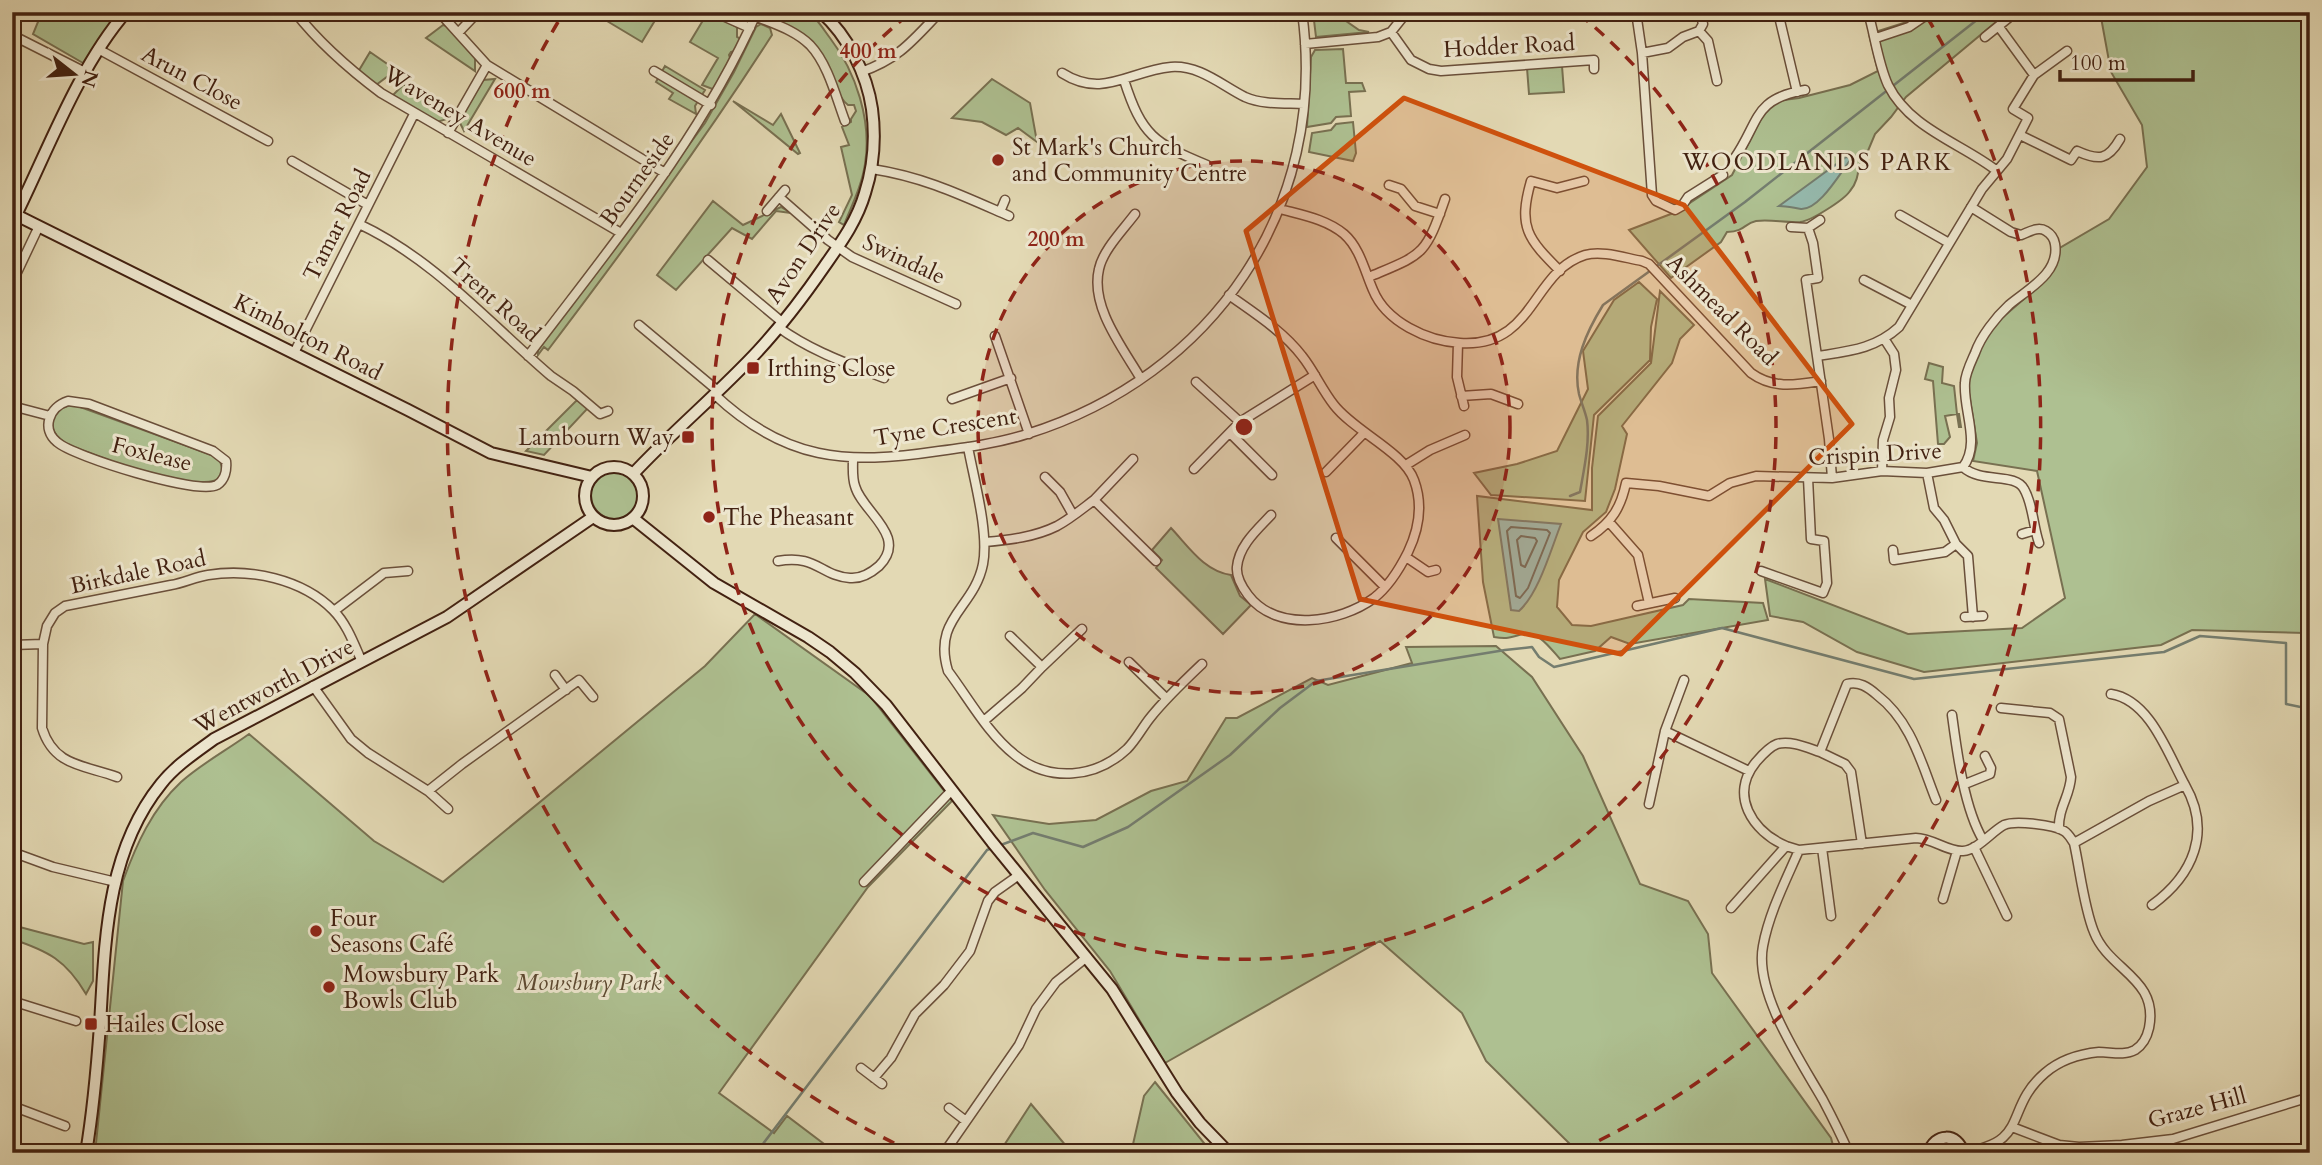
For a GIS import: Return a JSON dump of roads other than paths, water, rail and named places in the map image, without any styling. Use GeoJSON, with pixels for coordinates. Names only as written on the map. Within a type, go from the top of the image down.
{"type":"FeatureCollection","features":[{"type":"Feature","properties":{"kind":"main road"},"geometry":{"type":"LineString","coordinates":[[14,214],[85,72],[98,49],[126,12]]}},
{"type":"Feature","properties":{"kind":"main road","name":"Avon Drive"},"geometry":{"type":"LineString","coordinates":[[633,474],[716,393],[780,324],[837,248],[854,221],[865,196],[872,169],[875,130],[870,99],[848,46],[821,12]]}},
{"type":"Feature","properties":{"kind":"main road","name":"Kimbolton Road"},"geometry":{"type":"LineString","coordinates":[[14,214],[491,453],[592,477]]}},
{"type":"Feature","properties":{"kind":"main road"},"geometry":{"type":"LineString","coordinates":[[617,467],[633,474],[643,490],[644,499],[634,519],[620,526],[610,526],[593,517],[585,502],[587,485],[592,477],[599,471],[617,467]]}},
{"type":"Feature","properties":{"kind":"main road","name":"Wentworth Drive"},"geometry":{"type":"LineString","coordinates":[[86,1153],[104,958],[116,882],[122,853],[133,827],[162,783],[214,739],[447,617],[593,517]]}},
{"type":"Feature","properties":{"kind":"main road"},"geometry":{"type":"LineString","coordinates":[[634,519],[714,583],[808,637],[855,673],[886,705],[992,842],[1112,989],[1177,1093],[1200,1123],[1229,1153]]}},
{"type":"Feature","properties":{"kind":"main road"},"geometry":{"type":"LineString","coordinates":[[1927,1151],[1937,1139],[1948,1137],[1958,1142],[1963,1152]]}},
{"type":"Feature","properties":{"kind":"street","name":"Waveney Avenue"},"geometry":{"type":"LineString","coordinates":[[295,12],[312,35],[351,71],[414,114],[621,233]]}},
{"type":"Feature","properties":{"kind":"street"},"geometry":{"type":"LineString","coordinates":[[439,12],[487,65],[665,173]]}},
{"type":"Feature","properties":{"kind":"street"},"geometry":{"type":"LineString","coordinates":[[457,33],[478,12]]}},
{"type":"Feature","properties":{"kind":"street"},"geometry":{"type":"LineString","coordinates":[[714,12],[750,28]]}},
{"type":"Feature","properties":{"kind":"street"},"geometry":{"type":"LineString","coordinates":[[861,72],[883,65],[894,57],[940,12]]}},
{"type":"Feature","properties":{"kind":"street","name":"Tyne Crescent"},"geometry":{"type":"LineString","coordinates":[[716,393],[736,415],[771,437],[823,455],[853,459],[968,447],[1029,434],[1113,398],[1181,350],[1212,318],[1261,249],[1292,175],[1304,104],[1305,44],[1302,12]]}},
{"type":"Feature","properties":{"kind":"street"},"geometry":{"type":"LineString","coordinates":[[1305,44],[1378,37],[1391,32],[1408,12]]}},
{"type":"Feature","properties":{"kind":"street"},"geometry":{"type":"LineString","coordinates":[[1636,12],[1642,53],[1652,195],[1656,201],[1675,210],[1682,206],[1688,197],[1723,175]]}},
{"type":"Feature","properties":{"kind":"street"},"geometry":{"type":"LineString","coordinates":[[1642,53],[1668,48],[1683,37],[1699,31],[1703,23],[1700,12]]}},
{"type":"Feature","properties":{"kind":"street"},"geometry":{"type":"LineString","coordinates":[[1734,159],[1763,107],[1776,98],[1801,91],[1778,12]]}},
{"type":"Feature","properties":{"kind":"street"},"geometry":{"type":"LineString","coordinates":[[1868,12],[1891,89],[1903,108],[1918,122],[1997,171]]}},
{"type":"Feature","properties":{"kind":"street"},"geometry":{"type":"LineString","coordinates":[[1876,38],[1909,27],[1931,12]]}},
{"type":"Feature","properties":{"kind":"street"},"geometry":{"type":"LineString","coordinates":[[756,14],[793,32],[809,45],[819,58],[845,121]]}},
{"type":"Feature","properties":{"kind":"street","name":"Bourneside"},"geometry":{"type":"LineString","coordinates":[[528,356],[665,173],[711,105],[756,14]]}},
{"type":"Feature","properties":{"kind":"street"},"geometry":{"type":"LineString","coordinates":[[1985,37],[2011,16]]}},
{"type":"Feature","properties":{"kind":"street"},"geometry":{"type":"LineString","coordinates":[[1999,27],[2034,75]]}},
{"type":"Feature","properties":{"kind":"street"},"geometry":{"type":"LineString","coordinates":[[1699,31],[1708,41],[1717,81]]}},
{"type":"Feature","properties":{"kind":"street","name":"Hodder Road"},"geometry":{"type":"LineString","coordinates":[[1391,32],[1411,60],[1432,69],[1463,70],[1594,60],[1594,69]]}},
{"type":"Feature","properties":{"kind":"street"},"geometry":{"type":"LineString","coordinates":[[12,35],[85,72]]}},
{"type":"Feature","properties":{"kind":"street","name":"Arun Close"},"geometry":{"type":"LineString","coordinates":[[98,49],[268,141]]}},
{"type":"Feature","properties":{"kind":"street"},"geometry":{"type":"LineString","coordinates":[[1818,356],[1862,348],[1885,340],[1899,327],[1982,188],[2007,159],[2020,135],[2028,118],[2013,109],[2034,75],[2067,51]]}},
{"type":"Feature","properties":{"kind":"street"},"geometry":{"type":"LineString","coordinates":[[448,133],[487,65]]}},
{"type":"Feature","properties":{"kind":"street"},"geometry":{"type":"LineString","coordinates":[[1062,73],[1097,85],[1172,67],[1190,69],[1208,75],[1247,97],[1304,104]]}},
{"type":"Feature","properties":{"kind":"street"},"geometry":{"type":"LineString","coordinates":[[654,71],[711,105]]}},
{"type":"Feature","properties":{"kind":"street"},"geometry":{"type":"LineString","coordinates":[[1082,82],[1086,73]]}},
{"type":"Feature","properties":{"kind":"street"},"geometry":{"type":"LineString","coordinates":[[1124,80],[1139,120],[1155,138],[1175,152],[1207,165]]}},
{"type":"Feature","properties":{"kind":"street","name":"Tamar Road"},"geometry":{"type":"LineString","coordinates":[[294,353],[414,114]]}},
{"type":"Feature","properties":{"kind":"street"},"geometry":{"type":"LineString","coordinates":[[2020,135],[2071,160],[2077,151],[2090,157],[2103,157],[2112,153],[2120,139]]}},
{"type":"Feature","properties":{"kind":"street"},"geometry":{"type":"LineString","coordinates":[[292,162],[368,205]]}},
{"type":"Feature","properties":{"kind":"street"},"geometry":{"type":"LineString","coordinates":[[872,169],[927,180],[1009,216]]}},
{"type":"Feature","properties":{"kind":"street"},"geometry":{"type":"LineString","coordinates":[[1280,209],[1323,221],[1346,236],[1355,248],[1374,292],[1395,318],[1409,328],[1458,343],[1488,340],[1518,324],[1560,271],[1527,231],[1524,217],[1531,181],[1557,188],[1584,181]]}},
{"type":"Feature","properties":{"kind":"street"},"geometry":{"type":"LineString","coordinates":[[1389,185],[1401,189],[1415,206],[1440,214]]}},
{"type":"Feature","properties":{"kind":"street","name":"Swindale"},"geometry":{"type":"LineString","coordinates":[[767,211],[782,194],[837,248],[878,270],[956,304]]}},
{"type":"Feature","properties":{"kind":"street"},"geometry":{"type":"LineString","coordinates":[[1369,277],[1419,254],[1427,245],[1445,199]]}},
{"type":"Feature","properties":{"kind":"street"},"geometry":{"type":"LineString","coordinates":[[1000,212],[1005,200]]}},
{"type":"Feature","properties":{"kind":"street","name":"Crispin Drive"},"geometry":{"type":"LineString","coordinates":[[1591,536],[1618,511],[1626,483],[1670,487],[1709,496],[1730,482],[1756,476],[1832,478],[1882,471],[1927,473],[1963,467],[1970,458],[1972,446],[1965,380],[1975,350],[2008,306],[2044,276],[2053,262],[2056,250],[2054,238],[2044,229],[2034,229],[2021,235],[2011,232],[1971,207]]}},
{"type":"Feature","properties":{"kind":"street"},"geometry":{"type":"LineString","coordinates":[[1135,214],[1104,257],[1098,269],[1098,287],[1102,307],[1141,379]]}},
{"type":"Feature","properties":{"kind":"street"},"geometry":{"type":"LineString","coordinates":[[1900,215],[1949,243]]}},
{"type":"Feature","properties":{"kind":"street"},"geometry":{"type":"LineString","coordinates":[[1791,227],[1808,228],[1820,220]]}},
{"type":"Feature","properties":{"kind":"street","name":"Trent Road"},"geometry":{"type":"LineString","coordinates":[[359,224],[405,249],[432,269],[528,356],[602,416]]}},
{"type":"Feature","properties":{"kind":"street"},"geometry":{"type":"LineString","coordinates":[[12,283],[39,226]]}},
{"type":"Feature","properties":{"kind":"street"},"geometry":{"type":"LineString","coordinates":[[1808,228],[1818,278],[1806,280],[1832,478]]}},
{"type":"Feature","properties":{"kind":"street","name":"Ashmead Road"},"geometry":{"type":"LineString","coordinates":[[1560,271],[1584,256],[1597,253],[1642,261],[1652,267],[1751,373],[1762,381],[1792,385],[1821,381]]}},
{"type":"Feature","properties":{"kind":"street"},"geometry":{"type":"LineString","coordinates":[[708,260],[799,342],[820,354],[884,378]]}},
{"type":"Feature","properties":{"kind":"street"},"geometry":{"type":"LineString","coordinates":[[1864,280],[1912,305]]}},
{"type":"Feature","properties":{"kind":"street"},"geometry":{"type":"LineString","coordinates":[[1229,295],[1285,338],[1302,355],[1334,405],[1364,433],[1406,465],[1414,478],[1419,510],[1418,526],[1406,557],[1376,597],[1327,619],[1309,621],[1281,617],[1256,605],[1237,577],[1237,565],[1247,541],[1272,515]]}},
{"type":"Feature","properties":{"kind":"street"},"geometry":{"type":"LineString","coordinates":[[639,325],[716,393]]}},
{"type":"Feature","properties":{"kind":"street"},"geometry":{"type":"LineString","coordinates":[[995,336],[1029,434]]}},
{"type":"Feature","properties":{"kind":"street"},"geometry":{"type":"LineString","coordinates":[[1882,471],[1883,440],[1896,370],[1894,354],[1885,340]]}},
{"type":"Feature","properties":{"kind":"street"},"geometry":{"type":"LineString","coordinates":[[1458,343],[1457,377],[1464,406]]}},
{"type":"Feature","properties":{"kind":"street"},"geometry":{"type":"LineString","coordinates":[[1194,469],[1240,422],[1315,374]]}},
{"type":"Feature","properties":{"kind":"street"},"geometry":{"type":"LineString","coordinates":[[951,399],[1011,378]]}},
{"type":"Feature","properties":{"kind":"street"},"geometry":{"type":"LineString","coordinates":[[1196,382],[1240,422]]}},
{"type":"Feature","properties":{"kind":"street"},"geometry":{"type":"LineString","coordinates":[[963,384],[966,393]]}},
{"type":"Feature","properties":{"kind":"street"},"geometry":{"type":"LineString","coordinates":[[1461,396],[1491,394],[1518,404]]}},
{"type":"Feature","properties":{"kind":"street","name":"Foxlease"},"geometry":{"type":"LineString","coordinates":[[77,401],[89,404],[213,451],[226,461],[227,470],[217,485],[209,487],[141,474],[64,447],[50,433],[50,416],[61,403],[77,401]]}},
{"type":"Feature","properties":{"kind":"street"},"geometry":{"type":"LineString","coordinates":[[12,406],[50,416]]}},
{"type":"Feature","properties":{"kind":"street"},"geometry":{"type":"LineString","coordinates":[[1230,433],[1272,475]]}},
{"type":"Feature","properties":{"kind":"street"},"geometry":{"type":"LineString","coordinates":[[1326,472],[1364,433]]}},
{"type":"Feature","properties":{"kind":"street"},"geometry":{"type":"LineString","coordinates":[[1406,465],[1430,450],[1465,435]]}},
{"type":"Feature","properties":{"kind":"street"},"geometry":{"type":"LineString","coordinates":[[968,447],[985,542],[981,574],[949,625],[944,647],[948,671],[1008,748],[1025,762],[1048,772],[1071,775],[1092,770],[1115,759],[1130,747],[1167,698],[1202,664]]}},
{"type":"Feature","properties":{"kind":"street"},"geometry":{"type":"LineString","coordinates":[[985,542],[1006,541],[1058,526],[1094,500],[1133,458]]}},
{"type":"Feature","properties":{"kind":"street"},"geometry":{"type":"LineString","coordinates":[[778,561],[799,559],[850,578],[873,572],[883,562],[888,548],[888,534],[855,487],[853,459]]}},
{"type":"Feature","properties":{"kind":"street"},"geometry":{"type":"LineString","coordinates":[[1963,467],[1978,476],[2019,482],[2028,497],[2039,543]]}},
{"type":"Feature","properties":{"kind":"street"},"geometry":{"type":"LineString","coordinates":[[1927,473],[1934,508],[1944,520],[1956,544],[1968,556],[1969,617],[1983,617]]}},
{"type":"Feature","properties":{"kind":"street"},"geometry":{"type":"LineString","coordinates":[[1045,477],[1060,492],[1073,515]]}},
{"type":"Feature","properties":{"kind":"street"},"geometry":{"type":"LineString","coordinates":[[1761,571],[1823,593],[1827,583],[1824,541],[1811,539],[1808,478]]}},
{"type":"Feature","properties":{"kind":"street"},"geometry":{"type":"LineString","coordinates":[[1094,500],[1156,561]]}},
{"type":"Feature","properties":{"kind":"street"},"geometry":{"type":"LineString","coordinates":[[1609,522],[1639,555],[1649,603]]}},
{"type":"Feature","properties":{"kind":"street"},"geometry":{"type":"LineString","coordinates":[[2022,534],[2035,530]]}},
{"type":"Feature","properties":{"kind":"street"},"geometry":{"type":"LineString","coordinates":[[1336,538],[1385,587]]}},
{"type":"Feature","properties":{"kind":"street"},"geometry":{"type":"LineString","coordinates":[[1893,550],[1894,560],[1945,552],[1956,544]]}},
{"type":"Feature","properties":{"kind":"street"},"geometry":{"type":"LineString","coordinates":[[1406,557],[1429,574]]}},
{"type":"Feature","properties":{"kind":"street"},"geometry":{"type":"LineString","coordinates":[[334,611],[382,569],[408,572]]}},
{"type":"Feature","properties":{"kind":"street","name":"Birkdale Road"},"geometry":{"type":"LineString","coordinates":[[117,777],[68,762],[46,741],[42,728],[43,644],[47,626],[55,612],[65,606],[180,584],[206,576],[245,574],[292,584],[314,594],[334,611],[362,662]]}},
{"type":"Feature","properties":{"kind":"street"},"geometry":{"type":"LineString","coordinates":[[1637,606],[1675,598]]}},
{"type":"Feature","properties":{"kind":"street"},"geometry":{"type":"LineString","coordinates":[[985,720],[1082,629]]}},
{"type":"Feature","properties":{"kind":"street"},"geometry":{"type":"LineString","coordinates":[[1010,636],[1042,667]]}},
{"type":"Feature","properties":{"kind":"street"},"geometry":{"type":"LineString","coordinates":[[12,645],[43,644]]}},
{"type":"Feature","properties":{"kind":"street"},"geometry":{"type":"LineString","coordinates":[[1129,662],[1167,698]]}},
{"type":"Feature","properties":{"kind":"street"},"geometry":{"type":"LineString","coordinates":[[555,676],[566,690]]}},
{"type":"Feature","properties":{"kind":"street"},"geometry":{"type":"LineString","coordinates":[[428,791],[579,680],[593,697]]}},
{"type":"Feature","properties":{"kind":"street"},"geometry":{"type":"LineString","coordinates":[[1649,804],[1665,731],[1684,680]]}},
{"type":"Feature","properties":{"kind":"street"},"geometry":{"type":"LineString","coordinates":[[1820,752],[1845,687],[1851,683],[1862,685],[1888,703],[1900,718],[1911,736],[1936,800]]}},
{"type":"Feature","properties":{"kind":"street"},"geometry":{"type":"LineString","coordinates":[[313,686],[351,739],[428,791],[448,809]]}},
{"type":"Feature","properties":{"kind":"street"},"geometry":{"type":"LineString","coordinates":[[2111,694],[2129,701],[2144,714],[2196,805],[2198,833],[2194,850],[2179,882],[2152,905]]}},
{"type":"Feature","properties":{"kind":"street"},"geometry":{"type":"LineString","coordinates":[[2001,708],[2050,713],[2059,718],[2071,777],[2060,809],[2059,829]]}},
{"type":"Feature","properties":{"kind":"street"},"geometry":{"type":"LineString","coordinates":[[1952,715],[1958,762],[1973,821],[1983,840]]}},
{"type":"Feature","properties":{"kind":"street"},"geometry":{"type":"LineString","coordinates":[[1665,731],[1749,771]]}},
{"type":"Feature","properties":{"kind":"street"},"geometry":{"type":"LineString","coordinates":[[1862,844],[1851,772],[1845,764],[1795,744],[1775,744],[1749,771],[1745,794],[1747,812],[1762,832],[1786,846],[1800,850],[1925,838],[1957,851],[1974,847],[2006,824],[2065,831],[2074,843],[2093,930],[2110,958],[2142,986],[2151,1010],[2146,1037],[2135,1050],[2126,1053],[2084,1054],[2053,1066],[2027,1092],[2012,1127],[2003,1139],[1992,1146],[1963,1152]]}},
{"type":"Feature","properties":{"kind":"street"},"geometry":{"type":"LineString","coordinates":[[1965,785],[1990,774],[1985,756]]}},
{"type":"Feature","properties":{"kind":"street"},"geometry":{"type":"LineString","coordinates":[[2074,843],[2149,801],[2185,785]]}},
{"type":"Feature","properties":{"kind":"street"},"geometry":{"type":"LineString","coordinates":[[864,882],[952,790]]}},
{"type":"Feature","properties":{"kind":"street"},"geometry":{"type":"LineString","coordinates":[[1731,908],[1786,846]]}},
{"type":"Feature","properties":{"kind":"street"},"geometry":{"type":"LineString","coordinates":[[1974,847],[2007,916]]}},
{"type":"Feature","properties":{"kind":"street"},"geometry":{"type":"LineString","coordinates":[[1822,848],[1831,916]]}},
{"type":"Feature","properties":{"kind":"street"},"geometry":{"type":"LineString","coordinates":[[1800,850],[1770,920],[1762,948],[1763,976],[1784,1034],[1825,1103],[1849,1153]]}},
{"type":"Feature","properties":{"kind":"street"},"geometry":{"type":"LineString","coordinates":[[1943,899],[1957,851]]}},
{"type":"Feature","properties":{"kind":"street"},"geometry":{"type":"LineString","coordinates":[[12,852],[53,867],[116,882]]}},
{"type":"Feature","properties":{"kind":"street"},"geometry":{"type":"LineString","coordinates":[[874,1078],[891,1058],[915,1014],[944,985],[970,951],[988,901],[995,892],[1019,875]]}},
{"type":"Feature","properties":{"kind":"street"},"geometry":{"type":"LineString","coordinates":[[944,1153],[1019,1045],[1036,1009],[1056,982],[1087,957]]}},
{"type":"Feature","properties":{"kind":"street"},"geometry":{"type":"LineString","coordinates":[[12,1001],[76,1021]]}},
{"type":"Feature","properties":{"kind":"street"},"geometry":{"type":"LineString","coordinates":[[861,1068],[882,1084]]}},
{"type":"Feature","properties":{"kind":"street","name":"Graze Hill"},"geometry":{"type":"LineString","coordinates":[[2012,1127],[2059,1145],[2122,1145],[2173,1139],[2310,1097]]}},
{"type":"Feature","properties":{"kind":"street"},"geometry":{"type":"LineString","coordinates":[[12,1105],[65,1126]]}},
{"type":"Feature","properties":{"kind":"street"},"geometry":{"type":"LineString","coordinates":[[949,1108],[966,1121]]}},
{"type":"Feature","properties":{"kind":"water"},"geometry":{"type":"Polygon","coordinates":[[[1846,157],[1852,158],[1823,197],[1815,203],[1801,209],[1779,206],[1846,157]]]}},
{"type":"Feature","properties":{"kind":"water"},"geometry":{"type":"Polygon","coordinates":[[[1498,519],[1561,524],[1533,593],[1519,611],[1511,610],[1498,519]]]}},
{"type":"Feature","properties":{"kind":"waterway"},"geometry":{"type":"LineString","coordinates":[[1570,496],[1580,492],[1587,447],[1587,420],[1577,382],[1579,359],[1582,347],[1603,305],[1745,202],[1987,12]]}},
{"type":"Feature","properties":{"kind":"waterway"},"geometry":{"type":"LineString","coordinates":[[2090,12],[2092,16]]}},
{"type":"Feature","properties":{"kind":"waterway"},"geometry":{"type":"LineString","coordinates":[[998,846],[1033,833],[1083,847],[1128,827],[1230,755],[1280,708],[1316,681],[1532,647],[1539,657],[1554,667],[1722,628],[1914,679],[2164,652],[2200,636],[2286,643],[2286,704],[2310,709]]}},
{"type":"Feature","properties":{"kind":"waterway"},"geometry":{"type":"LineString","coordinates":[[756,1153],[987,850],[992,848]]}},
{"type":"Feature","properties":{"kind":"place","name":"St Mark's Church and Community Centre"},"geometry":{"type":"Point","coordinates":[998,160]}},
{"type":"Feature","properties":{"kind":"place","name":"Irthing Close"},"geometry":{"type":"Point","coordinates":[753,368]}},
{"type":"Feature","properties":{"kind":"place","name":"Lambourn Way"},"geometry":{"type":"Point","coordinates":[688,437]}},
{"type":"Feature","properties":{"kind":"place","name":"The Pheasant"},"geometry":{"type":"Point","coordinates":[709,517]}},
{"type":"Feature","properties":{"kind":"place","name":"Four Seasons Café"},"geometry":{"type":"Point","coordinates":[316,931]}},
{"type":"Feature","properties":{"kind":"place","name":"Mowsbury Park Bowls Club"},"geometry":{"type":"Point","coordinates":[329,987]}},
{"type":"Feature","properties":{"kind":"place","name":"Hailes Close"},"geometry":{"type":"Point","coordinates":[91,1024]}},
{"type":"Feature","properties":{"kind":"district","name":"WOODLANDS PARK"},"geometry":{"type":"Point","coordinates":[1818,162]}},
{"type":"Feature","properties":{"kind":"park label","name":"Mowsbury Park"},"geometry":{"type":"Point","coordinates":[589,982]}}]}
